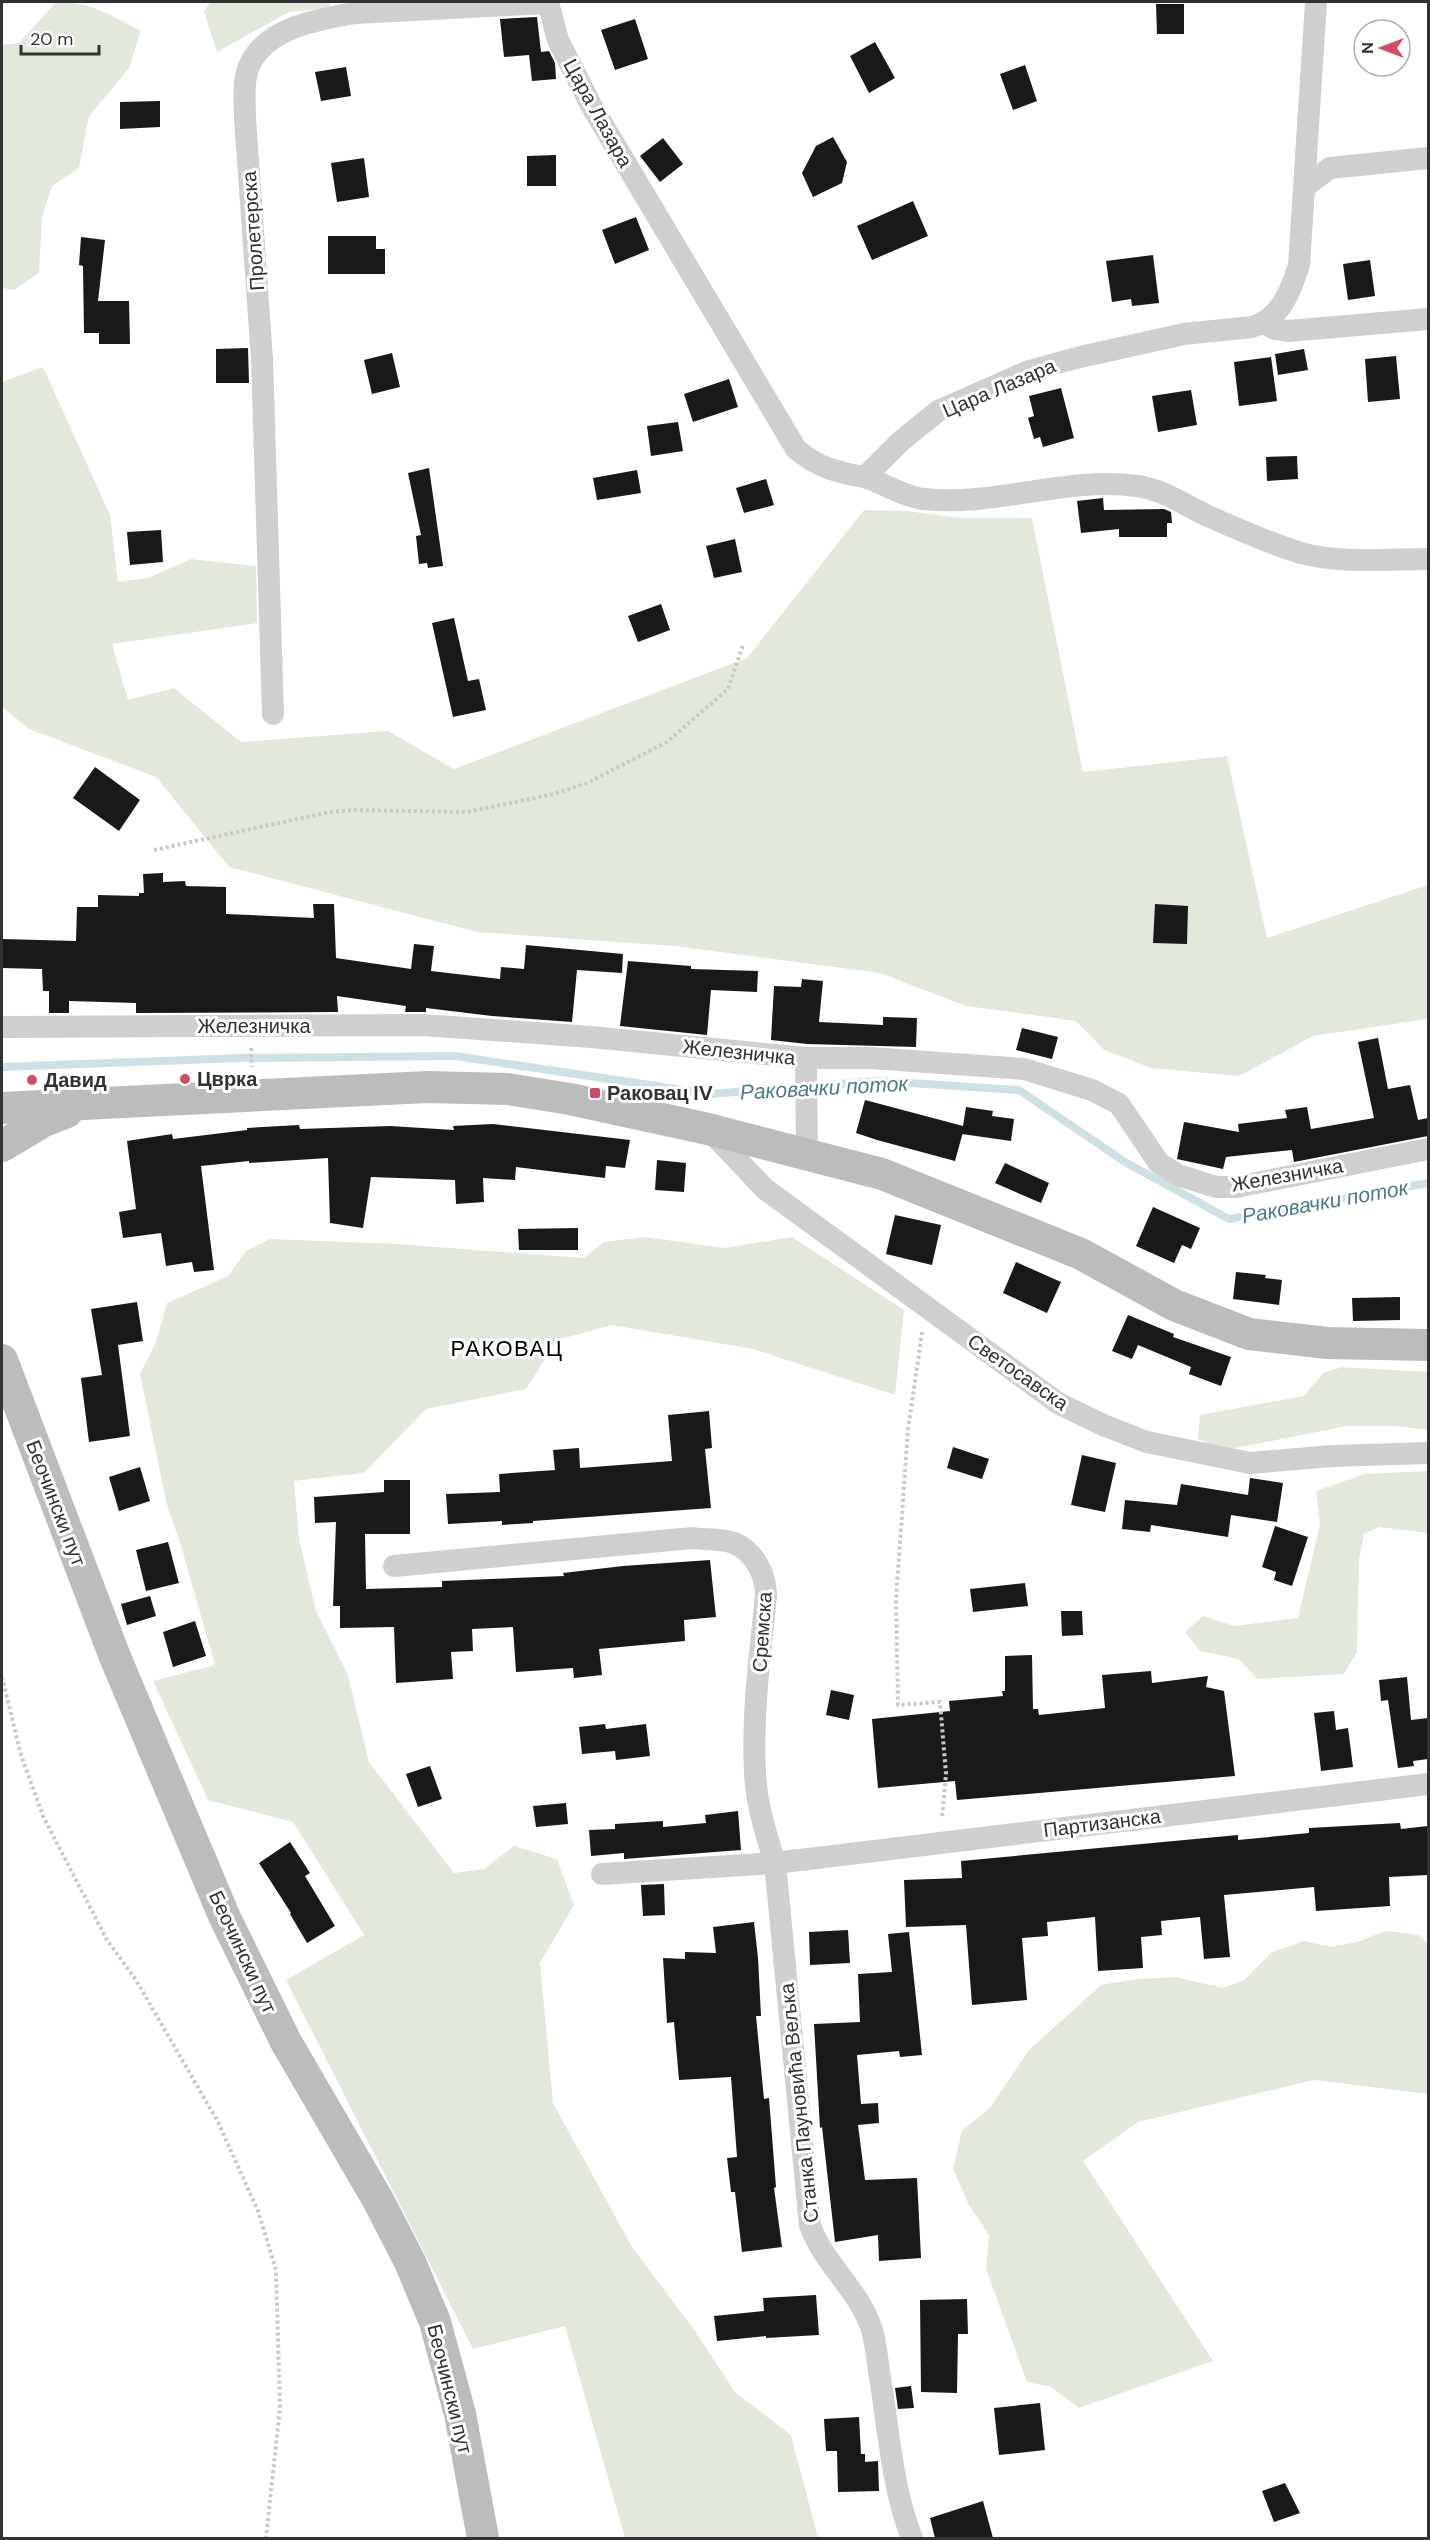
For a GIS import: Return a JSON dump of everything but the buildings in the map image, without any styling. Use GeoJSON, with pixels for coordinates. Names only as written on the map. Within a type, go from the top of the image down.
{"type":"FeatureCollection","features":[{"type":"Feature","properties":{"kind":"street","name":"Цара Лазара"},"geometry":{"type":"LineString","coordinates":[[548,2],[558,39],[591,105],[796,449],[820,466],[843,474],[865,477],[902,441],[938,411],[1029,371],[1184,334],[1263,324]]}},
{"type":"Feature","properties":{"kind":"street","name":"Пролетерска"},"geometry":{"type":"LineString","coordinates":[[273,714],[262,359],[245,118],[244,86],[251,61],[269,42],[294,26],[324,18],[354,14],[548,2]]}},
{"type":"Feature","properties":{"kind":"street"},"geometry":{"type":"LineString","coordinates":[[1316,2],[1306,186],[1299,265],[1289,295],[1263,324],[1288,331],[1428,319]]}},
{"type":"Feature","properties":{"kind":"street"},"geometry":{"type":"LineString","coordinates":[[1306,186],[1330,168],[1428,158]]}},
{"type":"Feature","properties":{"kind":"street"},"geometry":{"type":"LineString","coordinates":[[865,477],[890,485],[908,496],[926,499],[977,498],[1111,483],[1140,486],[1165,492],[1207,516],[1302,553],[1335,558],[1428,559]]}},
{"type":"Feature","properties":{"kind":"street","name":"Железничка"},"geometry":{"type":"LineString","coordinates":[[2,1027],[423,1025],[591,1037],[806,1058],[871,1058],[1024,1069],[1106,1096],[1119,1104],[1159,1163],[1178,1175],[1216,1187],[1236,1186],[1428,1149]]}},
{"type":"Feature","properties":{"kind":"street"},"geometry":{"type":"LineString","coordinates":[[806,1058],[807,1155]]}},
{"type":"Feature","properties":{"kind":"street"},"geometry":{"type":"LineString","coordinates":[[2,1108],[84,1106],[427,1087],[507,1089],[570,1099],[708,1129],[882,1174],[977,1210],[1081,1254],[1174,1305],[1250,1334],[1327,1343],[1428,1345]]}},
{"type":"Feature","properties":{"kind":"street"},"geometry":{"type":"LineString","coordinates":[[2,1146],[44,1121],[84,1106]]}},
{"type":"Feature","properties":{"kind":"street","name":"Светосавска"},"geometry":{"type":"LineString","coordinates":[[708,1129],[765,1189],[1058,1403],[1103,1425],[1147,1442],[1250,1463],[1332,1456],[1428,1453]]}},
{"type":"Feature","properties":{"kind":"street","name":"Беочински пут"},"geometry":{"type":"LineString","coordinates":[[2,1360],[115,1657],[225,1918],[286,2042],[389,2221],[410,2262],[435,2322],[460,2414],[483,2538]]}},
{"type":"Feature","properties":{"kind":"street","name":"Сремска"},"geometry":{"type":"LineString","coordinates":[[394,1566],[692,1538],[733,1542],[749,1553],[761,1570],[766,1584],[754,1721],[754,1774],[764,1827],[775,1863]]}},
{"type":"Feature","properties":{"kind":"street","name":"Партизанска"},"geometry":{"type":"LineString","coordinates":[[775,1863],[1428,1784]]}},
{"type":"Feature","properties":{"kind":"street"},"geometry":{"type":"LineString","coordinates":[[602,1874],[775,1863]]}},
{"type":"Feature","properties":{"kind":"street","name":"Станка Пауновића Вељка"},"geometry":{"type":"LineString","coordinates":[[775,1863],[810,2225],[820,2247],[861,2304],[872,2328],[894,2485],[912,2538]]}},
{"type":"Feature","properties":{"kind":"path"},"geometry":{"type":"LineString","coordinates":[[154,849],[330,812],[355,810],[467,812],[565,791],[587,783],[667,742],[728,689],[743,645]]}},
{"type":"Feature","properties":{"kind":"path"},"geometry":{"type":"LineString","coordinates":[[250,1026],[253,1097]]}},
{"type":"Feature","properties":{"kind":"path"},"geometry":{"type":"LineString","coordinates":[[925,1306],[908,1430],[897,1588],[898,1705],[940,1702],[946,1774],[940,1843]]}},
{"type":"Feature","properties":{"kind":"path"},"geometry":{"type":"LineString","coordinates":[[2,1677],[21,1755],[43,1816],[107,1940],[136,1980],[218,2122],[258,2211],[276,2270],[280,2408],[266,2538]]}},
{"type":"Feature","properties":{"kind":"shaded area"},"geometry":{"type":"Polygon","coordinates":[[[56,2],[90,7],[141,31],[129,68],[89,116],[79,168],[52,186],[42,217],[39,273],[14,290],[2,288],[2,45],[19,43],[56,2]]]}},
{"type":"Feature","properties":{"kind":"shaded area"},"geometry":{"type":"Polygon","coordinates":[[[210,2],[331,2],[330,8],[289,12],[217,52],[204,12],[210,2]]]}},
{"type":"Feature","properties":{"kind":"shaded area"},"geometry":{"type":"Polygon","coordinates":[[[43,367],[110,515],[118,582],[148,578],[191,559],[256,566],[257,623],[112,644],[128,700],[174,688],[241,742],[388,731],[454,769],[747,658],[864,510],[907,511],[961,518],[1032,518],[1083,772],[1227,756],[1267,938],[1428,885],[1428,1019],[1313,1036],[1239,1076],[1151,1068],[1104,1050],[1076,1021],[966,1006],[880,973],[673,946],[477,932],[229,867],[156,777],[29,729],[2,707],[2,382],[43,367]]]}},
{"type":"Feature","properties":{"kind":"shaded area"},"geometry":{"type":"Polygon","coordinates":[[[645,1237],[725,1248],[792,1237],[904,1310],[895,1395],[753,1349],[612,1325],[557,1340],[526,1389],[426,1409],[364,1473],[294,1481],[299,1539],[316,1611],[348,1675],[369,1762],[454,1873],[484,1869],[514,1846],[557,1859],[574,1905],[540,1963],[553,2103],[632,2247],[695,2331],[735,2392],[791,2435],[818,2538],[625,2538],[565,2326],[473,2349],[286,1980],[364,1935],[293,1822],[208,1800],[153,1681],[215,1665],[179,1539],[167,1506],[140,1374],[156,1342],[167,1303],[228,1276],[246,1251],[270,1239],[398,1244],[584,1258],[604,1242],[645,1237]]]}},
{"type":"Feature","properties":{"kind":"shaded area"},"geometry":{"type":"Polygon","coordinates":[[[1342,1367],[1428,1372],[1428,1430],[1393,1426],[1347,1426],[1225,1450],[1198,1439],[1200,1415],[1304,1396],[1323,1373],[1342,1367]]]}},
{"type":"Feature","properties":{"kind":"shaded area"},"geometry":{"type":"Polygon","coordinates":[[[1428,1471],[1428,1533],[1379,1527],[1364,1534],[1359,1560],[1357,1652],[1344,1674],[1257,1679],[1239,1659],[1200,1651],[1185,1632],[1203,1616],[1234,1626],[1298,1618],[1320,1524],[1316,1491],[1364,1474],[1428,1471]]]}},
{"type":"Feature","properties":{"kind":"shaded area"},"geometry":{"type":"Polygon","coordinates":[[[1386,1931],[1419,1935],[1428,1945],[1428,2094],[1314,2080],[1138,2122],[1083,2161],[1213,2361],[1079,2408],[1051,2387],[1027,2382],[986,2269],[989,2235],[969,2205],[953,2169],[962,2130],[989,2109],[1029,2050],[1101,1985],[1137,1979],[1176,1977],[1223,1988],[1244,1980],[1272,1952],[1304,1941],[1331,1947],[1357,1942],[1386,1931]]]}},
{"type":"Feature","properties":{"kind":"waterway","name":"Раковачки поток"},"geometry":{"type":"LineString","coordinates":[[2,1067],[241,1058],[455,1056],[710,1094],[879,1081],[1019,1090],[1125,1162],[1229,1219],[1428,1183]]}},
{"type":"Feature","properties":{"kind":"place","name":"Цврка"},"geometry":{"type":"Point","coordinates":[185,1079]}},
{"type":"Feature","properties":{"kind":"place","name":"Давид"},"geometry":{"type":"Point","coordinates":[32,1080]}},
{"type":"Feature","properties":{"kind":"place","name":"Раковац IV"},"geometry":{"type":"Point","coordinates":[595,1093]}},
{"type":"Feature","properties":{"kind":"district","name":"РАКОВАЦ"},"geometry":{"type":"Point","coordinates":[507,1348]}}]}
